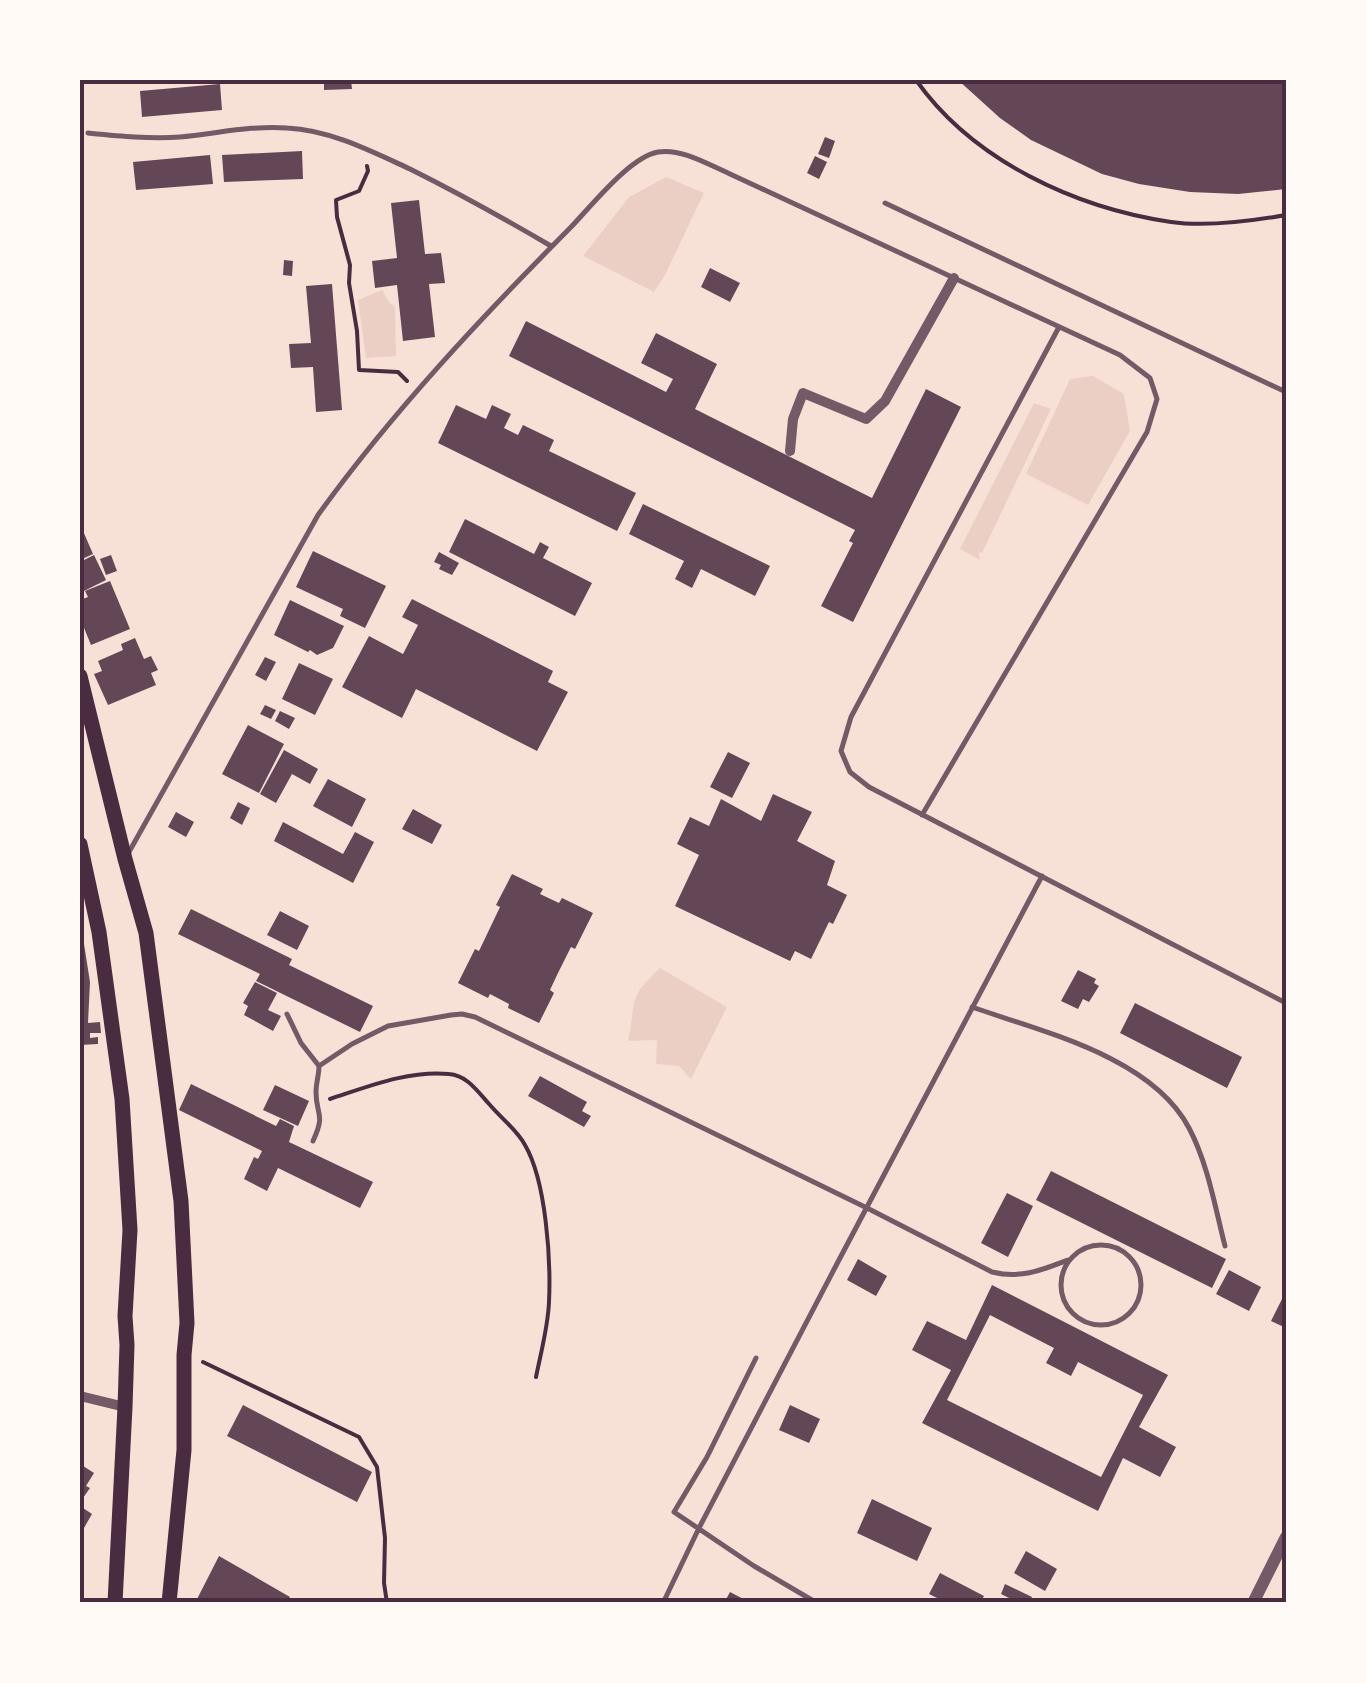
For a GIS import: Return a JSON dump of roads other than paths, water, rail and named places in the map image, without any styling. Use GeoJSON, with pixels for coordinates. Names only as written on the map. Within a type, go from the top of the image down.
{"type":"FeatureCollection","features":[{"type":"Feature","properties":{"kind":"main road"},"geometry":{"type":"LineString","coordinates":[[80,676],[146,934],[181,1201],[187,1323],[184,1450],[169,1603]]}},
{"type":"Feature","properties":{"kind":"main road"},"geometry":{"type":"LineString","coordinates":[[80,844],[99,932],[122,1099],[130,1230],[114,1603]]}},
{"type":"Feature","properties":{"kind":"street"},"geometry":{"type":"LineString","coordinates":[[790,451],[792,419],[803,393],[866,419],[886,400],[954,278]]}},
{"type":"Feature","properties":{"kind":"street"},"geometry":{"type":"LineString","coordinates":[[80,1396],[125,1407]]}},
{"type":"Feature","properties":{"kind":"street"},"geometry":{"type":"LineString","coordinates":[[1253,1603],[1286,1537]]}},
{"type":"Feature","properties":{"kind":"lane"},"geometry":{"type":"LineString","coordinates":[[88,133],[146,138],[287,128],[316,132],[363,148],[441,184],[551,246]]}},
{"type":"Feature","properties":{"kind":"lane"},"geometry":{"type":"LineString","coordinates":[[125,859],[318,515],[351,469],[464,337],[551,246],[636,161],[660,151],[689,155],[1120,355],[1150,378],[1157,399],[1148,432],[922,815]]}},
{"type":"Feature","properties":{"kind":"lane"},"geometry":{"type":"LineString","coordinates":[[885,203],[1286,392]]}},
{"type":"Feature","properties":{"kind":"lane"},"geometry":{"type":"LineString","coordinates":[[1059,327],[851,717],[840,751],[850,772],[869,788],[1286,1003]]}},
{"type":"Feature","properties":{"kind":"lane"},"geometry":{"type":"LineString","coordinates":[[664,1603],[699,1528],[1042,876]]}},
{"type":"Feature","properties":{"kind":"lane"},"geometry":{"type":"LineString","coordinates":[[972,1007],[1093,1052],[1137,1074],[1172,1103],[1190,1129],[1208,1178],[1225,1246]]}},
{"type":"Feature","properties":{"kind":"lane"},"geometry":{"type":"LineString","coordinates":[[286,1014],[319,1066],[316,1090],[320,1125],[314,1141]]}},
{"type":"Feature","properties":{"kind":"lane"},"geometry":{"type":"LineString","coordinates":[[319,1066],[388,1026],[462,1014],[475,1017],[992,1272],[1009,1276],[1032,1274],[1068,1260],[1086,1247],[1107,1244],[1126,1253],[1139,1270],[1142,1291],[1134,1311],[1116,1323],[1095,1326],[1076,1317],[1062,1300],[1060,1279],[1068,1260]]}},
{"type":"Feature","properties":{"kind":"lane"},"geometry":{"type":"LineString","coordinates":[[756,1358],[674,1512],[816,1603]]}}]}
